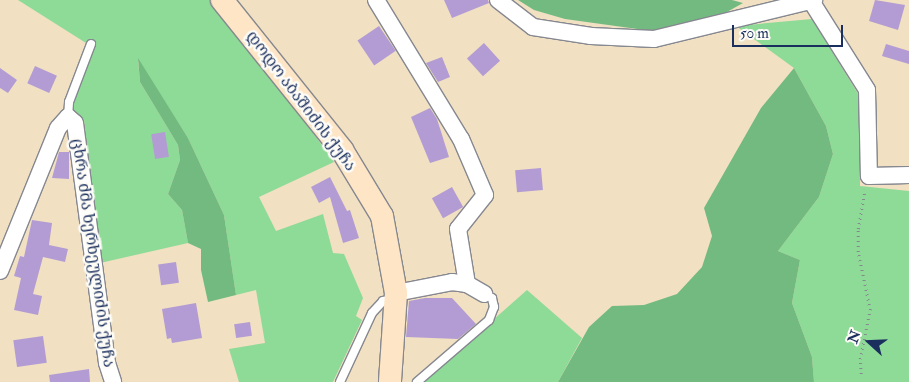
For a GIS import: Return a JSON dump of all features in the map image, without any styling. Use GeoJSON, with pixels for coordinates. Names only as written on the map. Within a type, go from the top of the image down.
{"type":"FeatureCollection","features":[{"type":"Feature","properties":{"kind":"street","name":"დოდო აბაშიძის ქუჩა"},"geometry":{"type":"LineString","coordinates":[[222,0],[342,150],[382,216],[396,296],[390,382]]}},
{"type":"Feature","properties":{"kind":"street"},"geometry":{"type":"LineString","coordinates":[[376,0],[461,139],[485,195],[458,229],[467,284]]}},
{"type":"Feature","properties":{"kind":"street"},"geometry":{"type":"LineString","coordinates":[[498,0],[533,26],[591,36],[654,39],[812,1],[867,90],[869,176],[909,175]]}},
{"type":"Feature","properties":{"kind":"street","name":"ცხრა ძმა ხერხეულიძის ქუჩა"},"geometry":{"type":"LineString","coordinates":[[0,272],[58,128],[68,117],[76,123],[107,363],[112,382]]}},
{"type":"Feature","properties":{"kind":"street"},"geometry":{"type":"LineString","coordinates":[[396,296],[452,282],[467,284],[484,294]]}},
{"type":"Feature","properties":{"kind":"lane"},"geometry":{"type":"LineString","coordinates":[[68,117],[69,102],[90,44]]}},
{"type":"Feature","properties":{"kind":"lane"},"geometry":{"type":"LineString","coordinates":[[417,382],[489,320],[494,307],[492,298],[484,294]]}},
{"type":"Feature","properties":{"kind":"lane"},"geometry":{"type":"LineString","coordinates":[[340,382],[372,314],[382,301],[396,296]]}},
{"type":"Feature","properties":{"kind":"path"},"geometry":{"type":"LineString","coordinates":[[861,374],[860,359],[870,310],[858,252],[858,230],[869,176]]}},
{"type":"Feature","properties":{"kind":"green space"},"geometry":{"type":"Polygon","coordinates":[[[18,0],[211,0],[246,40],[334,162],[259,197],[276,231],[323,214],[333,253],[344,254],[363,298],[356,316],[362,320],[333,382],[239,382],[229,349],[265,343],[256,290],[236,295],[224,215],[188,138],[138,60],[140,82],[178,145],[180,160],[168,194],[182,210],[188,243],[100,263],[84,120],[64,103],[86,43],[18,0]]]}},
{"type":"Feature","properties":{"kind":"green space"},"geometry":{"type":"Polygon","coordinates":[[[518,0],[732,0],[743,3],[709,22],[659,32],[565,19],[534,10],[518,0]]]}},
{"type":"Feature","properties":{"kind":"green space"},"geometry":{"type":"Polygon","coordinates":[[[812,19],[860,97],[860,186],[909,191],[909,382],[814,382],[812,357],[792,303],[800,260],[778,251],[819,197],[833,154],[826,126],[794,68],[736,26],[812,19]]]}},
{"type":"Feature","properties":{"kind":"green space"},"geometry":{"type":"Polygon","coordinates":[[[138,58],[188,138],[224,215],[236,295],[208,302],[201,270],[201,249],[188,243],[182,210],[168,194],[180,160],[178,145],[140,82],[138,58]]]}},
{"type":"Feature","properties":{"kind":"green space"},"geometry":{"type":"Polygon","coordinates":[[[794,68],[826,126],[833,154],[819,197],[778,251],[800,260],[792,303],[812,357],[814,382],[558,382],[589,327],[612,306],[644,305],[677,294],[702,267],[712,236],[704,208],[761,108],[794,68]]]}},
{"type":"Feature","properties":{"kind":"green space"},"geometry":{"type":"Polygon","coordinates":[[[527,290],[582,338],[558,382],[423,382],[527,290]]]}},
{"type":"Feature","properties":{"kind":"building"},"geometry":{"type":"Polygon","coordinates":[[[444,0],[488,0],[489,3],[452,18],[444,0]]]}},
{"type":"Feature","properties":{"kind":"building"},"geometry":{"type":"Polygon","coordinates":[[[875,0],[905,5],[898,30],[869,21],[875,0]]]}},
{"type":"Feature","properties":{"kind":"building"},"geometry":{"type":"Polygon","coordinates":[[[379,26],[396,51],[374,65],[357,41],[379,26]]]}},
{"type":"Feature","properties":{"kind":"building"},"geometry":{"type":"Polygon","coordinates":[[[484,43],[500,61],[483,76],[467,58],[484,43]]]}},
{"type":"Feature","properties":{"kind":"building"},"geometry":{"type":"Polygon","coordinates":[[[886,44],[909,51],[909,64],[882,56],[886,44]]]}},
{"type":"Feature","properties":{"kind":"building"},"geometry":{"type":"Polygon","coordinates":[[[442,57],[450,77],[438,82],[426,63],[442,57]]]}},
{"type":"Feature","properties":{"kind":"building"},"geometry":{"type":"Polygon","coordinates":[[[35,66],[57,76],[49,93],[27,83],[35,66]]]}},
{"type":"Feature","properties":{"kind":"building"},"geometry":{"type":"Polygon","coordinates":[[[0,68],[17,80],[8,93],[0,88],[0,68]]]}},
{"type":"Feature","properties":{"kind":"building"},"geometry":{"type":"Polygon","coordinates":[[[430,108],[437,119],[449,157],[430,163],[411,117],[430,108]]]}},
{"type":"Feature","properties":{"kind":"building"},"geometry":{"type":"Polygon","coordinates":[[[165,132],[169,157],[155,159],[151,134],[165,132]]]}},
{"type":"Feature","properties":{"kind":"building"},"geometry":{"type":"Polygon","coordinates":[[[59,152],[69,152],[69,179],[52,178],[59,152]]]}},
{"type":"Feature","properties":{"kind":"building"},"geometry":{"type":"Polygon","coordinates":[[[541,168],[543,190],[517,192],[515,170],[541,168]]]}},
{"type":"Feature","properties":{"kind":"building"},"geometry":{"type":"Polygon","coordinates":[[[330,177],[347,211],[350,210],[359,238],[343,243],[330,197],[319,203],[311,187],[330,177]]]}},
{"type":"Feature","properties":{"kind":"building"},"geometry":{"type":"Polygon","coordinates":[[[452,187],[463,207],[443,218],[432,198],[452,187]]]}},
{"type":"Feature","properties":{"kind":"building"},"geometry":{"type":"Polygon","coordinates":[[[32,220],[52,223],[49,245],[68,249],[65,262],[43,257],[33,294],[42,296],[38,315],[14,310],[21,278],[14,276],[20,256],[24,257],[32,220]]]}},
{"type":"Feature","properties":{"kind":"building"},"geometry":{"type":"Polygon","coordinates":[[[176,262],[179,283],[161,285],[158,265],[176,262]]]}},
{"type":"Feature","properties":{"kind":"building"},"geometry":{"type":"Polygon","coordinates":[[[425,298],[452,298],[476,324],[458,339],[406,337],[409,301],[425,298]]]}},
{"type":"Feature","properties":{"kind":"building"},"geometry":{"type":"Polygon","coordinates":[[[196,303],[202,338],[172,343],[171,338],[167,339],[162,309],[196,303]]]}},
{"type":"Feature","properties":{"kind":"building"},"geometry":{"type":"Polygon","coordinates":[[[250,322],[252,336],[236,338],[234,324],[250,322]]]}},
{"type":"Feature","properties":{"kind":"building"},"geometry":{"type":"Polygon","coordinates":[[[43,336],[47,363],[17,367],[13,340],[43,336]]]}},
{"type":"Feature","properties":{"kind":"building"},"geometry":{"type":"Polygon","coordinates":[[[89,369],[90,382],[50,382],[49,375],[89,369]]]}}]}
